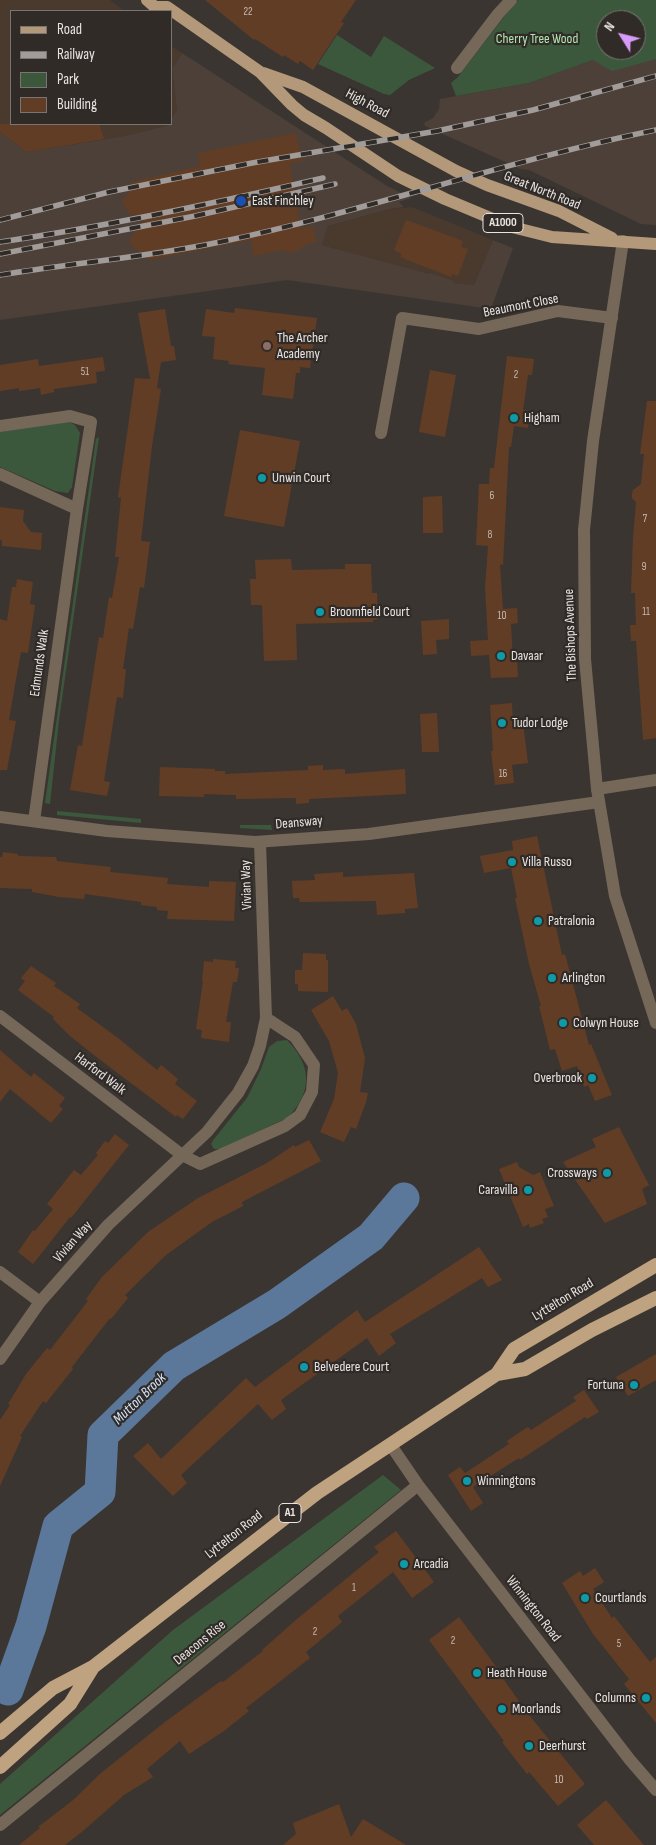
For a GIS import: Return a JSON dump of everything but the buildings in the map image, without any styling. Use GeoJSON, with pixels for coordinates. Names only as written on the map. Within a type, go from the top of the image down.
{"type":"FeatureCollection","features":[{"type":"Feature","properties":{"kind":"highway","name":"Lyttelton Road"},"geometry":{"type":"LineString","coordinates":[[0,1733],[53,1688],[93,1667],[287,1515],[390,1444],[497,1374],[514,1350],[656,1265]]}},
{"type":"Feature","properties":{"kind":"highway","name":"Lyttelton Road"},"geometry":{"type":"LineString","coordinates":[[497,1374],[525,1369],[592,1330],[656,1298]]}},
{"type":"Feature","properties":{"kind":"highway","name":"A1"},"geometry":{"type":"LineString","coordinates":[[0,1767],[70,1704],[93,1667]]}},
{"type":"Feature","properties":{"kind":"main road","name":"High Road"},"geometry":{"type":"LineString","coordinates":[[147,0],[155,7],[166,3],[260,72],[304,115],[398,176]]}},
{"type":"Feature","properties":{"kind":"main road","name":"High Road"},"geometry":{"type":"LineString","coordinates":[[260,72],[302,87],[456,171]]}},
{"type":"Feature","properties":{"kind":"main road","name":"Great North Road"},"geometry":{"type":"LineString","coordinates":[[456,171],[487,185],[559,211],[620,241]]}},
{"type":"Feature","properties":{"kind":"main road","name":"Great North Road"},"geometry":{"type":"LineString","coordinates":[[398,176],[445,199],[512,227],[552,237],[656,244]]}},
{"type":"Feature","properties":{"kind":"street"},"geometry":{"type":"LineString","coordinates":[[457,68],[511,0]]}},
{"type":"Feature","properties":{"kind":"street","name":"The Bishops Avenue"},"geometry":{"type":"LineString","coordinates":[[620,241],[612,318],[593,442],[584,530],[586,659],[597,789],[615,896],[656,1023]]}},
{"type":"Feature","properties":{"kind":"street","name":"Beaumont Close"},"geometry":{"type":"LineString","coordinates":[[382,433],[402,318],[478,329],[558,311],[612,318]]}},
{"type":"Feature","properties":{"kind":"street","name":"Edmunds Walk"},"geometry":{"type":"LineString","coordinates":[[0,426],[70,416],[91,422],[77,509],[34,822]]}},
{"type":"Feature","properties":{"kind":"street"},"geometry":{"type":"LineString","coordinates":[[0,474],[77,509]]}},
{"type":"Feature","properties":{"kind":"street"},"geometry":{"type":"LineString","coordinates":[[597,789],[656,780]]}},
{"type":"Feature","properties":{"kind":"street","name":"Deansway"},"geometry":{"type":"LineString","coordinates":[[0,817],[107,831],[260,842],[369,834],[532,813],[599,802]]}},
{"type":"Feature","properties":{"kind":"street","name":"Vivian Way"},"geometry":{"type":"LineString","coordinates":[[0,1360],[40,1302],[108,1225],[207,1132],[238,1093],[253,1066],[266,1018],[260,842]]}},
{"type":"Feature","properties":{"kind":"street","name":"Harford Walk"},"geometry":{"type":"LineString","coordinates":[[0,1016],[182,1155]]}},
{"type":"Feature","properties":{"kind":"street"},"geometry":{"type":"LineString","coordinates":[[182,1155],[200,1164],[285,1126],[300,1114],[312,1092],[314,1065],[295,1037],[266,1018]]}},
{"type":"Feature","properties":{"kind":"street"},"geometry":{"type":"LineString","coordinates":[[0,1272],[40,1302]]}},
{"type":"Feature","properties":{"kind":"street","name":"Winnington Road"},"geometry":{"type":"LineString","coordinates":[[390,1444],[418,1485],[630,1760],[656,1790]]}},
{"type":"Feature","properties":{"kind":"street","name":"Deacons Rise"},"geometry":{"type":"LineString","coordinates":[[0,1825],[418,1485]]}},
{"type":"Feature","properties":{"kind":"shaded area"},"geometry":{"type":"Polygon","coordinates":[[[0,0],[110,0],[123,10],[10,10],[10,125],[166,126],[124,136],[27,152],[0,132],[0,0]]]}},
{"type":"Feature","properties":{"kind":"shaded area"},"geometry":{"type":"Polygon","coordinates":[[[656,42],[656,225],[641,224],[529,170],[521,169],[425,126],[424,123],[433,118],[439,109],[440,99],[529,83],[596,59],[646,60],[646,46],[656,42]]]}},
{"type":"Feature","properties":{"kind":"shaded area"},"geometry":{"type":"Polygon","coordinates":[[[172,47],[182,53],[172,69],[172,47]]]}},
{"type":"Feature","properties":{"kind":"shaded area"},"geometry":{"type":"Polygon","coordinates":[[[182,53],[387,186],[411,198],[399,202],[404,207],[328,226],[322,245],[431,273],[453,281],[453,283],[474,285],[493,240],[513,248],[491,309],[287,280],[0,320],[0,132],[27,152],[124,136],[172,125],[172,118],[177,110],[172,69],[182,53]]]}},
{"type":"Feature","properties":{"kind":"shaded area"},"geometry":{"type":"Polygon","coordinates":[[[172,69],[177,110],[172,118],[172,69]]]}},
{"type":"Feature","properties":{"kind":"shaded area"},"geometry":{"type":"Polygon","coordinates":[[[412,207],[493,240],[474,285],[452,283],[430,274],[322,245],[328,226],[390,209],[412,207]]]}},
{"type":"Feature","properties":{"kind":"green space","name":"Cherry Tree Wood"},"geometry":{"type":"Polygon","coordinates":[[[518,0],[656,0],[656,59],[612,71],[593,60],[529,83],[456,96],[451,83],[458,77],[518,0]]]}},
{"type":"Feature","properties":{"kind":"green space"},"geometry":{"type":"Polygon","coordinates":[[[337,35],[371,57],[384,36],[435,68],[409,80],[390,95],[384,94],[318,64],[337,35]]]}},
{"type":"Feature","properties":{"kind":"green space"},"geometry":{"type":"Polygon","coordinates":[[[69,422],[75,425],[80,433],[72,487],[68,493],[55,491],[0,467],[0,432],[69,422]]]}},
{"type":"Feature","properties":{"kind":"green space"},"geometry":{"type":"Polygon","coordinates":[[[99,437],[59,720],[50,804],[45,803],[95,445],[96,439],[99,437]]]}},
{"type":"Feature","properties":{"kind":"green space"},"geometry":{"type":"Polygon","coordinates":[[[57,811],[141,819],[141,823],[57,815],[57,811]]]}},
{"type":"Feature","properties":{"kind":"green space"},"geometry":{"type":"Polygon","coordinates":[[[240,825],[271,825],[272,830],[240,828],[240,825]]]}},
{"type":"Feature","properties":{"kind":"green space"},"geometry":{"type":"Polygon","coordinates":[[[287,1040],[301,1059],[305,1069],[305,1089],[295,1108],[287,1118],[220,1149],[214,1149],[211,1144],[247,1098],[269,1047],[277,1041],[287,1040]]]}},
{"type":"Feature","properties":{"kind":"green space"},"geometry":{"type":"Polygon","coordinates":[[[383,1475],[401,1490],[0,1815],[0,1784],[173,1630],[383,1475]]]}},
{"type":"Feature","properties":{"kind":"waterway","name":"Mutton Brook"},"geometry":{"type":"LineString","coordinates":[[8,1690],[31,1626],[58,1526],[100,1492],[103,1435],[174,1366],[277,1304],[371,1237],[404,1198]]}},
{"type":"Feature","properties":{"kind":"railway"},"geometry":{"type":"LineString","coordinates":[[0,220],[109,192],[252,163],[437,131],[533,110],[656,76]]}},
{"type":"Feature","properties":{"kind":"railway"},"geometry":{"type":"LineString","coordinates":[[0,275],[166,252],[275,230],[547,156],[656,130]]}},
{"type":"Feature","properties":{"kind":"railway"},"geometry":{"type":"LineString","coordinates":[[0,242],[162,213],[323,178]]}},
{"type":"Feature","properties":{"kind":"railway"},"geometry":{"type":"LineString","coordinates":[[0,254],[195,216],[335,184]]}},
{"type":"Feature","properties":{"kind":"place","name":"East Finchley"},"geometry":{"type":"Point","coordinates":[241,201]}},
{"type":"Feature","properties":{"kind":"place","name":"The Archer Academy"},"geometry":{"type":"Point","coordinates":[267,346]}},
{"type":"Feature","properties":{"kind":"place","name":"Higham"},"geometry":{"type":"Point","coordinates":[514,418]}},
{"type":"Feature","properties":{"kind":"place","name":"Unwin Court"},"geometry":{"type":"Point","coordinates":[262,478]}},
{"type":"Feature","properties":{"kind":"place","name":"Broomfield Court"},"geometry":{"type":"Point","coordinates":[320,612]}},
{"type":"Feature","properties":{"kind":"place","name":"Davaar"},"geometry":{"type":"Point","coordinates":[501,656]}},
{"type":"Feature","properties":{"kind":"place","name":"Tudor Lodge"},"geometry":{"type":"Point","coordinates":[502,723]}},
{"type":"Feature","properties":{"kind":"place","name":"Villa Russo"},"geometry":{"type":"Point","coordinates":[512,862]}},
{"type":"Feature","properties":{"kind":"place","name":"Patralonia"},"geometry":{"type":"Point","coordinates":[538,921]}},
{"type":"Feature","properties":{"kind":"place","name":"Arlington"},"geometry":{"type":"Point","coordinates":[552,978]}},
{"type":"Feature","properties":{"kind":"place","name":"Colwyn House"},"geometry":{"type":"Point","coordinates":[563,1023]}},
{"type":"Feature","properties":{"kind":"place","name":"Overbrook"},"geometry":{"type":"Point","coordinates":[592,1078]}},
{"type":"Feature","properties":{"kind":"place","name":"Crossways"},"geometry":{"type":"Point","coordinates":[607,1173]}},
{"type":"Feature","properties":{"kind":"place","name":"Caravilla"},"geometry":{"type":"Point","coordinates":[528,1190]}},
{"type":"Feature","properties":{"kind":"place","name":"Belvedere Court"},"geometry":{"type":"Point","coordinates":[304,1367]}},
{"type":"Feature","properties":{"kind":"place","name":"Fortuna"},"geometry":{"type":"Point","coordinates":[634,1385]}},
{"type":"Feature","properties":{"kind":"place","name":"Winningtons"},"geometry":{"type":"Point","coordinates":[467,1481]}},
{"type":"Feature","properties":{"kind":"place","name":"Arcadia"},"geometry":{"type":"Point","coordinates":[404,1564]}},
{"type":"Feature","properties":{"kind":"place","name":"Courtlands"},"geometry":{"type":"Point","coordinates":[585,1598]}},
{"type":"Feature","properties":{"kind":"place","name":"Heath House"},"geometry":{"type":"Point","coordinates":[477,1673]}},
{"type":"Feature","properties":{"kind":"place","name":"Columns"},"geometry":{"type":"Point","coordinates":[646,1698]}},
{"type":"Feature","properties":{"kind":"place","name":"Moorlands"},"geometry":{"type":"Point","coordinates":[502,1709]}},
{"type":"Feature","properties":{"kind":"place","name":"Deerhurst"},"geometry":{"type":"Point","coordinates":[529,1746]}}]}
